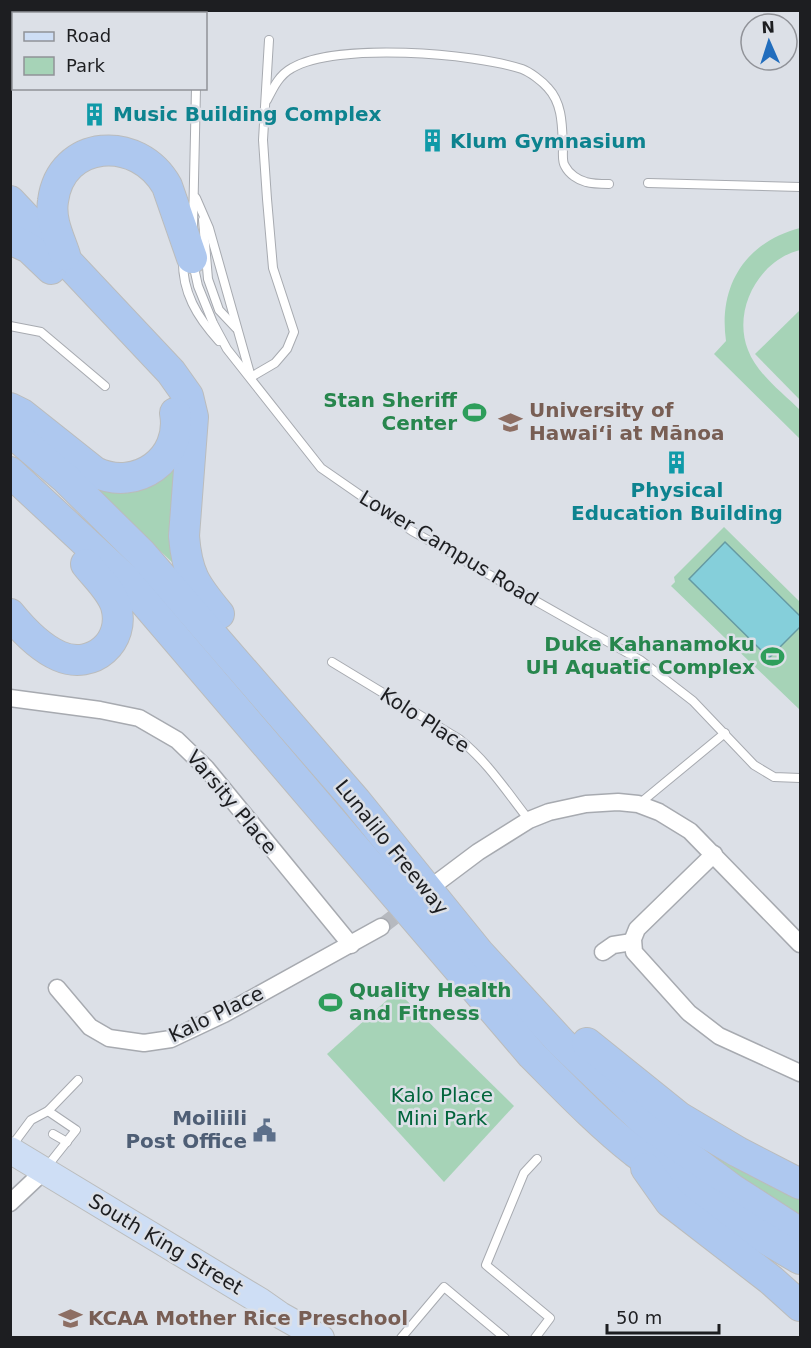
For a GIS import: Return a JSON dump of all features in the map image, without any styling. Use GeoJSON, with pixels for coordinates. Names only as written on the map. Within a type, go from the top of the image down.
{"type":"FeatureCollection","features":[{"type":"Feature","properties":{"kind":"highway"},"geometry":{"type":"LineString","coordinates":[[70,266],[54,223],[52,201],[65,172],[73,164],[92,153],[125,151],[136,155],[154,167],[167,186],[192,234]]}},
{"type":"Feature","properties":{"kind":"highway"},"geometry":{"type":"LineString","coordinates":[[10,201],[171,372],[188,396],[193,417],[184,536],[188,566],[197,587],[228,625],[285,718]]}},
{"type":"Feature","properties":{"kind":"highway"},"geometry":{"type":"LineString","coordinates":[[10,239],[19,242],[38,255],[163,386],[172,402],[177,426],[170,451],[158,465],[141,475],[119,479],[106,477],[96,472],[14,418]]}},
{"type":"Feature","properties":{"kind":"highway","name":"Lunalilo Freeway"},"geometry":{"type":"LineString","coordinates":[[14,418],[73,485],[142,554],[356,801],[479,953],[561,1042],[653,1130],[732,1190],[801,1233]]}},
{"type":"Feature","properties":{"kind":"highway"},"geometry":{"type":"LineString","coordinates":[[10,474],[107,590],[115,605],[116,631],[110,645],[103,652],[89,659],[74,660],[51,652],[19,625],[10,614]]}},
{"type":"Feature","properties":{"kind":"highway","name":"Lunalilo Freeway"},"geometry":{"type":"LineString","coordinates":[[10,474],[124,578],[531,1055],[634,1150],[731,1219],[801,1258]]}},
{"type":"Feature","properties":{"kind":"highway"},"geometry":{"type":"LineString","coordinates":[[479,953],[679,1117],[738,1152],[801,1184]]}},
{"type":"Feature","properties":{"kind":"highway"},"geometry":{"type":"LineString","coordinates":[[634,1150],[670,1202],[801,1306]]}},
{"type":"Feature","properties":{"kind":"main road","name":"South King Street"},"geometry":{"type":"LineString","coordinates":[[10,1149],[321,1338]]}},
{"type":"Feature","properties":{"kind":"street","name":"Varsity Place"},"geometry":{"type":"LineString","coordinates":[[10,698],[100,710],[139,718],[177,740],[206,768],[351,945]]}},
{"type":"Feature","properties":{"kind":"street"},"geometry":{"type":"LineString","coordinates":[[438,882],[478,852],[529,820],[549,812],[586,804],[618,802],[638,804],[675,820],[690,831],[801,944]]}},
{"type":"Feature","properties":{"kind":"street"},"geometry":{"type":"LineString","coordinates":[[714,854],[637,929],[632,942],[634,952],[688,1013],[719,1036],[801,1074]]}},
{"type":"Feature","properties":{"kind":"street"},"geometry":{"type":"LineString","coordinates":[[351,945],[381,927]]}},
{"type":"Feature","properties":{"kind":"street"},"geometry":{"type":"LineString","coordinates":[[603,952],[613,945],[632,942]]}},
{"type":"Feature","properties":{"kind":"street","name":"Kalo Place"},"geometry":{"type":"LineString","coordinates":[[57,988],[90,1027],[109,1038],[129,1043],[154,1043],[171,1039],[224,1014],[351,945]]}},
{"type":"Feature","properties":{"kind":"street"},"geometry":{"type":"LineString","coordinates":[[10,1203],[44,1171]]}},
{"type":"Feature","properties":{"kind":"lane"},"geometry":{"type":"LineString","coordinates":[[192,234],[209,228],[251,377],[275,363],[287,349],[294,332],[273,268],[263,140],[269,40]]}},
{"type":"Feature","properties":{"kind":"lane"},"geometry":{"type":"LineString","coordinates":[[265,103],[276,82],[291,68],[316,59],[363,53],[412,52],[498,63],[524,70],[547,87],[556,98],[562,117],[564,165],[573,176],[587,183],[609,184]]}},
{"type":"Feature","properties":{"kind":"lane","name":"Lower Campus Road"},"geometry":{"type":"LineString","coordinates":[[196,90],[195,195],[192,234],[198,286],[227,349],[321,468],[412,531],[640,660],[693,701],[754,765],[774,777],[801,778]]}},
{"type":"Feature","properties":{"kind":"lane"},"geometry":{"type":"LineString","coordinates":[[648,183],[801,187]]}},
{"type":"Feature","properties":{"kind":"lane"},"geometry":{"type":"LineString","coordinates":[[195,195],[183,221],[192,234],[219,310],[238,330]]}},
{"type":"Feature","properties":{"kind":"lane"},"geometry":{"type":"LineString","coordinates":[[195,195],[192,234],[182,274],[190,303],[208,329],[227,349]]}},
{"type":"Feature","properties":{"kind":"lane"},"geometry":{"type":"LineString","coordinates":[[10,326],[41,332],[105,386]]}},
{"type":"Feature","properties":{"kind":"lane","name":"Kolo Place"},"geometry":{"type":"LineString","coordinates":[[332,662],[466,744],[486,764],[529,820]]}},
{"type":"Feature","properties":{"kind":"lane"},"geometry":{"type":"LineString","coordinates":[[638,804],[724,733]]}},
{"type":"Feature","properties":{"kind":"lane"},"geometry":{"type":"LineString","coordinates":[[10,1149],[78,1080]]}},
{"type":"Feature","properties":{"kind":"lane"},"geometry":{"type":"LineString","coordinates":[[44,1171],[76,1130],[48,1111]]}},
{"type":"Feature","properties":{"kind":"lane"},"geometry":{"type":"LineString","coordinates":[[53,1134],[67,1143]]}},
{"type":"Feature","properties":{"kind":"lane"},"geometry":{"type":"LineString","coordinates":[[535,1338],[550,1318],[486,1265],[524,1173],[537,1159]]}},
{"type":"Feature","properties":{"kind":"lane"},"geometry":{"type":"LineString","coordinates":[[401,1338],[444,1287],[505,1338]]}},
{"type":"Feature","properties":{"kind":"green space"},"geometry":{"type":"Polygon","coordinates":[[[10,213],[178,391],[177,567],[70,464],[140,482],[176,395],[93,305],[11,233],[10,213]]]}},
{"type":"Feature","properties":{"kind":"green space"},"geometry":{"type":"Polygon","coordinates":[[[800,228],[800,250],[772,264],[761,275],[753,289],[747,303],[744,335],[752,359],[771,383],[800,410],[800,439],[714,354],[726,341],[727,302],[732,284],[740,269],[751,255],[765,244],[800,228]]]}},
{"type":"Feature","properties":{"kind":"green space"},"geometry":{"type":"Polygon","coordinates":[[[800,310],[800,400],[755,354],[800,310]]]}},
{"type":"Feature","properties":{"kind":"green space","name":"Duke Kahanamoku UH Aquatic Complex"},"geometry":{"type":"Polygon","coordinates":[[[724,527],[800,602],[800,710],[671,586],[675,582],[674,577],[724,527]]]}},
{"type":"Feature","properties":{"kind":"green space","name":"Kalo Place Mini Park"},"geometry":{"type":"Polygon","coordinates":[[[397,991],[514,1106],[444,1182],[327,1054],[397,991]]]}},
{"type":"Feature","properties":{"kind":"green space"},"geometry":{"type":"Polygon","coordinates":[[[705,1150],[800,1195],[800,1219],[744,1184],[705,1150]]]}},
{"type":"Feature","properties":{"kind":"water"},"geometry":{"type":"Polygon","coordinates":[[[725,542],[800,616],[800,627],[769,658],[689,579],[725,542]]]}},
{"type":"Feature","properties":{"kind":"tunnel"},"geometry":{"type":"LineString","coordinates":[[381,927],[411,904]]}},
{"type":"Feature","properties":{"kind":"place","name":"Music Building Complex"},"geometry":{"type":"Point","coordinates":[95,114]}},
{"type":"Feature","properties":{"kind":"place","name":"Klum Gymnasium"},"geometry":{"type":"Point","coordinates":[432,141]}},
{"type":"Feature","properties":{"kind":"place","name":"Stan Sheriff Center"},"geometry":{"type":"Point","coordinates":[475,412]}},
{"type":"Feature","properties":{"kind":"place","name":"University of Hawaiʻi at Mānoa"},"geometry":{"type":"Point","coordinates":[511,422]}},
{"type":"Feature","properties":{"kind":"place","name":"Physical Education Building"},"geometry":{"type":"Point","coordinates":[677,463]}},
{"type":"Feature","properties":{"kind":"place","name":"Duke Kahanamoku UH Aquatic Complex"},"geometry":{"type":"Point","coordinates":[773,656]}},
{"type":"Feature","properties":{"kind":"place","name":"Quality Health and Fitness"},"geometry":{"type":"Point","coordinates":[331,1002]}},
{"type":"Feature","properties":{"kind":"place","name":"Moiliili Post Office"},"geometry":{"type":"Point","coordinates":[265,1130]}},
{"type":"Feature","properties":{"kind":"place","name":"KCAA Mother Rice Preschool"},"geometry":{"type":"Point","coordinates":[70,1318]}}]}
